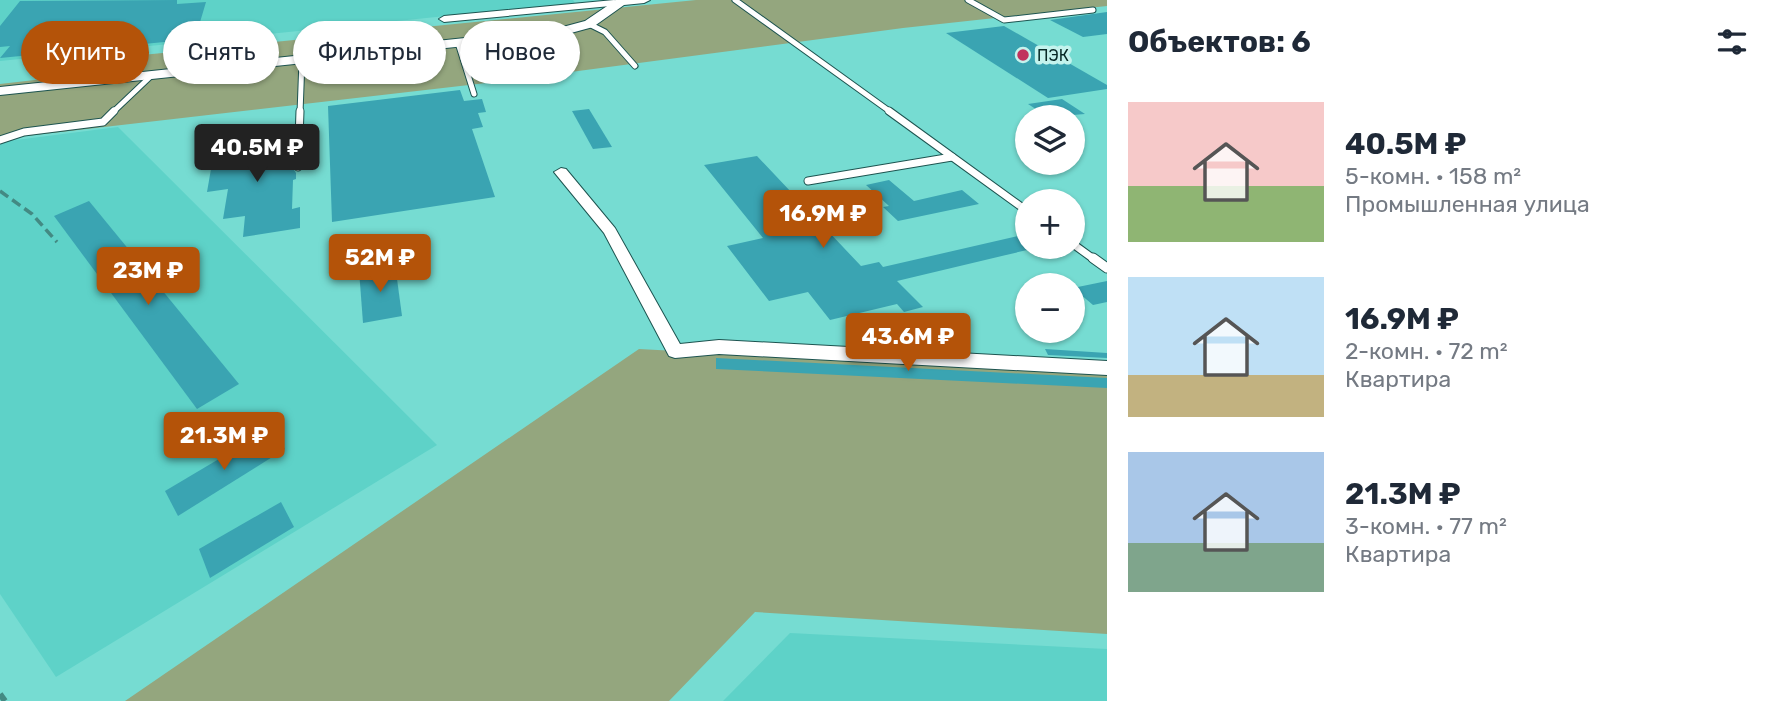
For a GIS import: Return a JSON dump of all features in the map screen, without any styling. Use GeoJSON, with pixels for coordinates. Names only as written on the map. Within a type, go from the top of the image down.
{"type":"FeatureCollection","features":[{"type":"Feature","properties":{"kind":"street"},"geometry":{"type":"LineString","coordinates":[[444,19],[644,0]]}},
{"type":"Feature","properties":{"kind":"street"},"geometry":{"type":"LineString","coordinates":[[446,44],[560,32],[589,24],[621,2]]}},
{"type":"Feature","properties":{"kind":"street"},"geometry":{"type":"LineString","coordinates":[[0,92],[293,61]]}},
{"type":"Feature","properties":{"kind":"street"},"geometry":{"type":"LineString","coordinates":[[561,172],[610,231],[676,351],[719,347],[1107,368]]}},
{"type":"Feature","properties":{"kind":"lane"},"geometry":{"type":"LineString","coordinates":[[735,0],[1015,202]]}},
{"type":"Feature","properties":{"kind":"lane"},"geometry":{"type":"LineString","coordinates":[[968,0],[1004,20],[1093,10]]}},
{"type":"Feature","properties":{"kind":"lane"},"geometry":{"type":"LineString","coordinates":[[589,24],[605,32],[635,66]]}},
{"type":"Feature","properties":{"kind":"lane"},"geometry":{"type":"LineString","coordinates":[[458,43],[474,94]]}},
{"type":"Feature","properties":{"kind":"lane"},"geometry":{"type":"LineString","coordinates":[[0,140],[24,132],[103,122],[152,75]]}},
{"type":"Feature","properties":{"kind":"lane"},"geometry":{"type":"LineString","coordinates":[[299,167],[301,84]]}},
{"type":"Feature","properties":{"kind":"lane"},"geometry":{"type":"LineString","coordinates":[[808,181],[952,157]]}},
{"type":"Feature","properties":{"kind":"lane"},"geometry":{"type":"LineString","coordinates":[[1085,252],[1107,268]]}},
{"type":"Feature","properties":{"kind":"shaded area"},"geometry":{"type":"Polygon","coordinates":[[[0,0],[573,0],[575,3],[397,21],[293,21],[293,31],[279,33],[279,21],[163,21],[163,45],[149,46],[149,21],[21,21],[21,59],[0,61],[0,0]]]}},
{"type":"Feature","properties":{"kind":"shaded area"},"geometry":{"type":"Polygon","coordinates":[[[118,127],[437,445],[56,677],[0,594],[0,142],[118,127]]]}},
{"type":"Feature","properties":{"kind":"shaded area"},"geometry":{"type":"Polygon","coordinates":[[[790,633],[1107,649],[1107,701],[723,701],[790,633]]]}},
{"type":"Feature","properties":{"kind":"green space"},"geometry":{"type":"Polygon","coordinates":[[[696,0],[1107,0],[1107,6],[903,28],[580,71],[580,21],[485,21],[696,0]]]}},
{"type":"Feature","properties":{"kind":"green space"},"geometry":{"type":"Polygon","coordinates":[[[460,23],[460,84],[478,84],[0,139],[0,84],[21,82],[21,84],[149,84],[149,54],[163,53],[163,84],[279,84],[279,41],[293,40],[293,84],[446,84],[446,25],[460,23]]]}},
{"type":"Feature","properties":{"kind":"green space"},"geometry":{"type":"Polygon","coordinates":[[[639,349],[1107,374],[1107,634],[755,612],[669,701],[125,701],[639,349]]]}},
{"type":"Feature","properties":{"kind":"building"},"geometry":{"type":"Polygon","coordinates":[[[177,0],[177,4],[206,2],[200,21],[163,21],[163,42],[149,43],[149,21],[21,21],[21,56],[0,58],[10,46],[0,47],[0,26],[20,1],[177,0]]]}},
{"type":"Feature","properties":{"kind":"building"},"geometry":{"type":"Polygon","coordinates":[[[1107,12],[1107,34],[1083,37],[1050,20],[1107,12]]]}},
{"type":"Feature","properties":{"kind":"building"},"geometry":{"type":"Polygon","coordinates":[[[1004,26],[1107,85],[1107,89],[1048,98],[946,33],[1004,26]]]}},
{"type":"Feature","properties":{"kind":"building"},"geometry":{"type":"Polygon","coordinates":[[[460,90],[464,101],[482,99],[486,112],[478,113],[483,127],[472,129],[495,197],[332,222],[328,106],[460,90]]]}},
{"type":"Feature","properties":{"kind":"building"},"geometry":{"type":"Polygon","coordinates":[[[1062,99],[1071,105],[1030,105],[1062,99]]]}},
{"type":"Feature","properties":{"kind":"building"},"geometry":{"type":"Polygon","coordinates":[[[589,109],[612,147],[593,149],[572,111],[589,109]]]}},
{"type":"Feature","properties":{"kind":"building"},"geometry":{"type":"Polygon","coordinates":[[[293,136],[292,167],[296,179],[293,180],[292,209],[300,207],[300,228],[243,237],[245,216],[223,219],[228,189],[207,192],[215,146],[293,136]]]}},
{"type":"Feature","properties":{"kind":"building"},"geometry":{"type":"Polygon","coordinates":[[[757,156],[861,266],[879,262],[883,267],[1015,237],[1015,253],[897,281],[923,307],[904,312],[897,304],[830,320],[808,292],[769,301],[727,246],[763,238],[704,165],[757,156]]]}},
{"type":"Feature","properties":{"kind":"building"},"geometry":{"type":"Polygon","coordinates":[[[889,180],[914,201],[962,190],[979,204],[898,221],[883,207],[889,206],[866,185],[889,180]]]}},
{"type":"Feature","properties":{"kind":"building"},"geometry":{"type":"Polygon","coordinates":[[[89,201],[239,384],[197,409],[54,216],[89,201]]]}},
{"type":"Feature","properties":{"kind":"building"},"geometry":{"type":"Polygon","coordinates":[[[395,264],[402,316],[363,323],[359,270],[395,264]]]}},
{"type":"Feature","properties":{"kind":"building"},"geometry":{"type":"Polygon","coordinates":[[[1107,281],[1107,302],[1093,305],[1085,298],[1085,286],[1107,281]]]}},
{"type":"Feature","properties":{"kind":"building"},"geometry":{"type":"Polygon","coordinates":[[[1045,349],[1107,353],[1107,358],[1048,355],[1045,349]]]}},
{"type":"Feature","properties":{"kind":"building"},"geometry":{"type":"Polygon","coordinates":[[[716,358],[1107,378],[1107,388],[716,369],[716,358]]]}},
{"type":"Feature","properties":{"kind":"building"},"geometry":{"type":"Polygon","coordinates":[[[271,428],[285,449],[178,516],[165,491],[271,428]]]}},
{"type":"Feature","properties":{"kind":"building"},"geometry":{"type":"Polygon","coordinates":[[[281,502],[294,527],[210,578],[199,549],[281,502]]]}},
{"type":"Feature","properties":{"kind":"railway"},"geometry":{"type":"LineString","coordinates":[[0,191],[32,214],[57,242]]}},
{"type":"Feature","properties":{"kind":"railway"},"geometry":{"type":"LineString","coordinates":[[0,694],[5,701]]}},
{"type":"Feature","properties":{"kind":"place","name":"ПЭК"},"geometry":{"type":"Point","coordinates":[1023,55]}}]}
